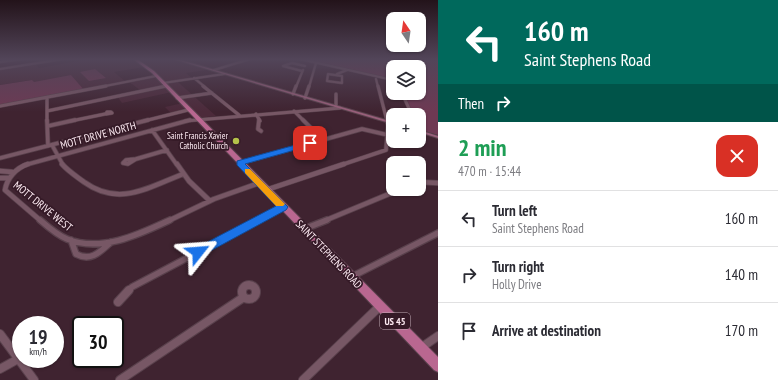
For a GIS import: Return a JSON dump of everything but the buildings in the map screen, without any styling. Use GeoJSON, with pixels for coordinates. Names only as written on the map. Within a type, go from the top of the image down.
{"type":"FeatureCollection","features":[{"type":"Feature","properties":{"kind":"main road","name":"SAINT STEPHENS ROAD"},"geometry":{"type":"LineString","coordinates":[[157,77],[196,119],[438,366]]}},
{"type":"Feature","properties":{"kind":"main road"},"geometry":{"type":"LineString","coordinates":[[233,77],[386,121]]}},
{"type":"Feature","properties":{"kind":"main road"},"geometry":{"type":"LineString","coordinates":[[426,133],[438,137]]}},
{"type":"Feature","properties":{"kind":"street"},"geometry":{"type":"LineString","coordinates":[[0,106],[152,77]]}},
{"type":"Feature","properties":{"kind":"street"},"geometry":{"type":"LineString","coordinates":[[48,111],[204,77]]}},
{"type":"Feature","properties":{"kind":"street"},"geometry":{"type":"LineString","coordinates":[[293,94],[300,77]]}},
{"type":"Feature","properties":{"kind":"street"},"geometry":{"type":"LineString","coordinates":[[305,98],[312,77]]}},
{"type":"Feature","properties":{"kind":"street"},"geometry":{"type":"LineString","coordinates":[[328,77],[327,81],[342,83],[342,77]]}},
{"type":"Feature","properties":{"kind":"street"},"geometry":{"type":"LineString","coordinates":[[194,78],[239,115]]}},
{"type":"Feature","properties":{"kind":"street"},"geometry":{"type":"LineString","coordinates":[[376,79],[386,117]]}},
{"type":"Feature","properties":{"kind":"street"},"geometry":{"type":"LineString","coordinates":[[177,98],[212,93]]}},
{"type":"Feature","properties":{"kind":"street"},"geometry":{"type":"LineString","coordinates":[[336,94],[338,107]]}},
{"type":"Feature","properties":{"kind":"street"},"geometry":{"type":"LineString","coordinates":[[47,97],[50,145],[55,156],[70,173],[98,192],[112,194],[131,193],[184,174]]}},
{"type":"Feature","properties":{"kind":"street","name":"MOTT DRIVE NORTH"},"geometry":{"type":"LineString","coordinates":[[12,172],[25,165],[55,156],[196,119],[338,107]]}},
{"type":"Feature","properties":{"kind":"street"},"geometry":{"type":"LineString","coordinates":[[0,158],[188,110]]}},
{"type":"Feature","properties":{"kind":"street"},"geometry":{"type":"LineString","coordinates":[[294,111],[313,130]]}},
{"type":"Feature","properties":{"kind":"street"},"geometry":{"type":"LineString","coordinates":[[48,126],[106,114]]}},
{"type":"Feature","properties":{"kind":"street"},"geometry":{"type":"LineString","coordinates":[[256,114],[260,122],[258,127],[261,131]]}},
{"type":"Feature","properties":{"kind":"street"},"geometry":{"type":"LineString","coordinates":[[240,163],[362,129],[386,135]]}},
{"type":"Feature","properties":{"kind":"street"},"geometry":{"type":"LineString","coordinates":[[152,130],[162,140],[167,150],[194,187],[210,201]]}},
{"type":"Feature","properties":{"kind":"street"},"geometry":{"type":"LineString","coordinates":[[266,190],[383,152],[386,148]]}},
{"type":"Feature","properties":{"kind":"street"},"geometry":{"type":"LineString","coordinates":[[136,159],[167,150]]}},
{"type":"Feature","properties":{"kind":"street","name":"MOTT DRIVE WEST"},"geometry":{"type":"LineString","coordinates":[[0,172],[12,172]]}},
{"type":"Feature","properties":{"kind":"street"},"geometry":{"type":"LineString","coordinates":[[8,178],[12,172]]}},
{"type":"Feature","properties":{"kind":"street","name":"MOTT DRIVE WEST"},"geometry":{"type":"LineString","coordinates":[[0,178],[8,178],[6,181],[5,190],[53,230],[71,240],[88,244],[122,240],[210,201],[259,183]]}},
{"type":"Feature","properties":{"kind":"street"},"geometry":{"type":"LineString","coordinates":[[426,182],[438,183]]}},
{"type":"Feature","properties":{"kind":"street"},"geometry":{"type":"LineString","coordinates":[[304,229],[386,195]]}},
{"type":"Feature","properties":{"kind":"street"},"geometry":{"type":"LineString","coordinates":[[118,302],[132,287],[283,207]]}},
{"type":"Feature","properties":{"kind":"street"},"geometry":{"type":"LineString","coordinates":[[351,277],[438,234]]}},
{"type":"Feature","properties":{"kind":"street"},"geometry":{"type":"LineString","coordinates":[[71,240],[76,254],[85,258],[92,257],[112,242]]}},
{"type":"Feature","properties":{"kind":"street"},"geometry":{"type":"LineString","coordinates":[[121,380],[133,370],[244,297]]}},
{"type":"Feature","properties":{"kind":"street"},"geometry":{"type":"LineString","coordinates":[[303,380],[380,306]]}},
{"type":"Feature","properties":{"kind":"street"},"geometry":{"type":"LineString","coordinates":[[0,334],[12,351]]}},
{"type":"Feature","properties":{"kind":"street"},"geometry":{"type":"LineString","coordinates":[[421,348],[438,336]]}},
{"type":"Feature","properties":{"kind":"street"},"geometry":{"type":"LineString","coordinates":[[0,369],[12,362]]}},
{"type":"Feature","properties":{"kind":"street"},"geometry":{"type":"LineString","coordinates":[[25,368],[34,380]]}},
{"type":"Feature","properties":{"kind":"shaded area"},"geometry":{"type":"Polygon","coordinates":[[[0,77],[120,77],[126,82],[84,90],[33,82],[31,80],[0,85],[0,77]]]}},
{"type":"Feature","properties":{"kind":"shaded area"},"geometry":{"type":"Polygon","coordinates":[[[62,77],[73,77],[84,90],[0,106],[0,85],[32,80],[34,82],[62,77]]]}},
{"type":"Feature","properties":{"kind":"shaded area"},"geometry":{"type":"Polygon","coordinates":[[[85,77],[106,78],[89,81],[85,77]]]}},
{"type":"Feature","properties":{"kind":"shaded area"},"geometry":{"type":"Polygon","coordinates":[[[154,77],[190,77],[193,79],[178,82],[216,116],[198,118],[189,109],[171,113],[165,107],[183,103],[172,92],[122,103],[117,96],[140,90],[129,82],[154,77]]]}},
{"type":"Feature","properties":{"kind":"shaded area"},"geometry":{"type":"Polygon","coordinates":[[[426,77],[438,77],[438,135],[426,132],[426,108],[410,108],[406,100],[426,100],[426,77]]]}},
{"type":"Feature","properties":{"kind":"slow traffic"},"geometry":{"type":"LineString","coordinates":[[248,171],[280,204]]}},
{"type":"Feature","properties":{"kind":"place","name":"Saint Francis Xavier Catholic Church"},"geometry":{"type":"Point","coordinates":[236,141]}},
{"type":"Feature","properties":{"kind":"route"},"geometry":{"type":"LineString","coordinates":[[198,252],[283,207],[240,163],[310,143]]}}]}
